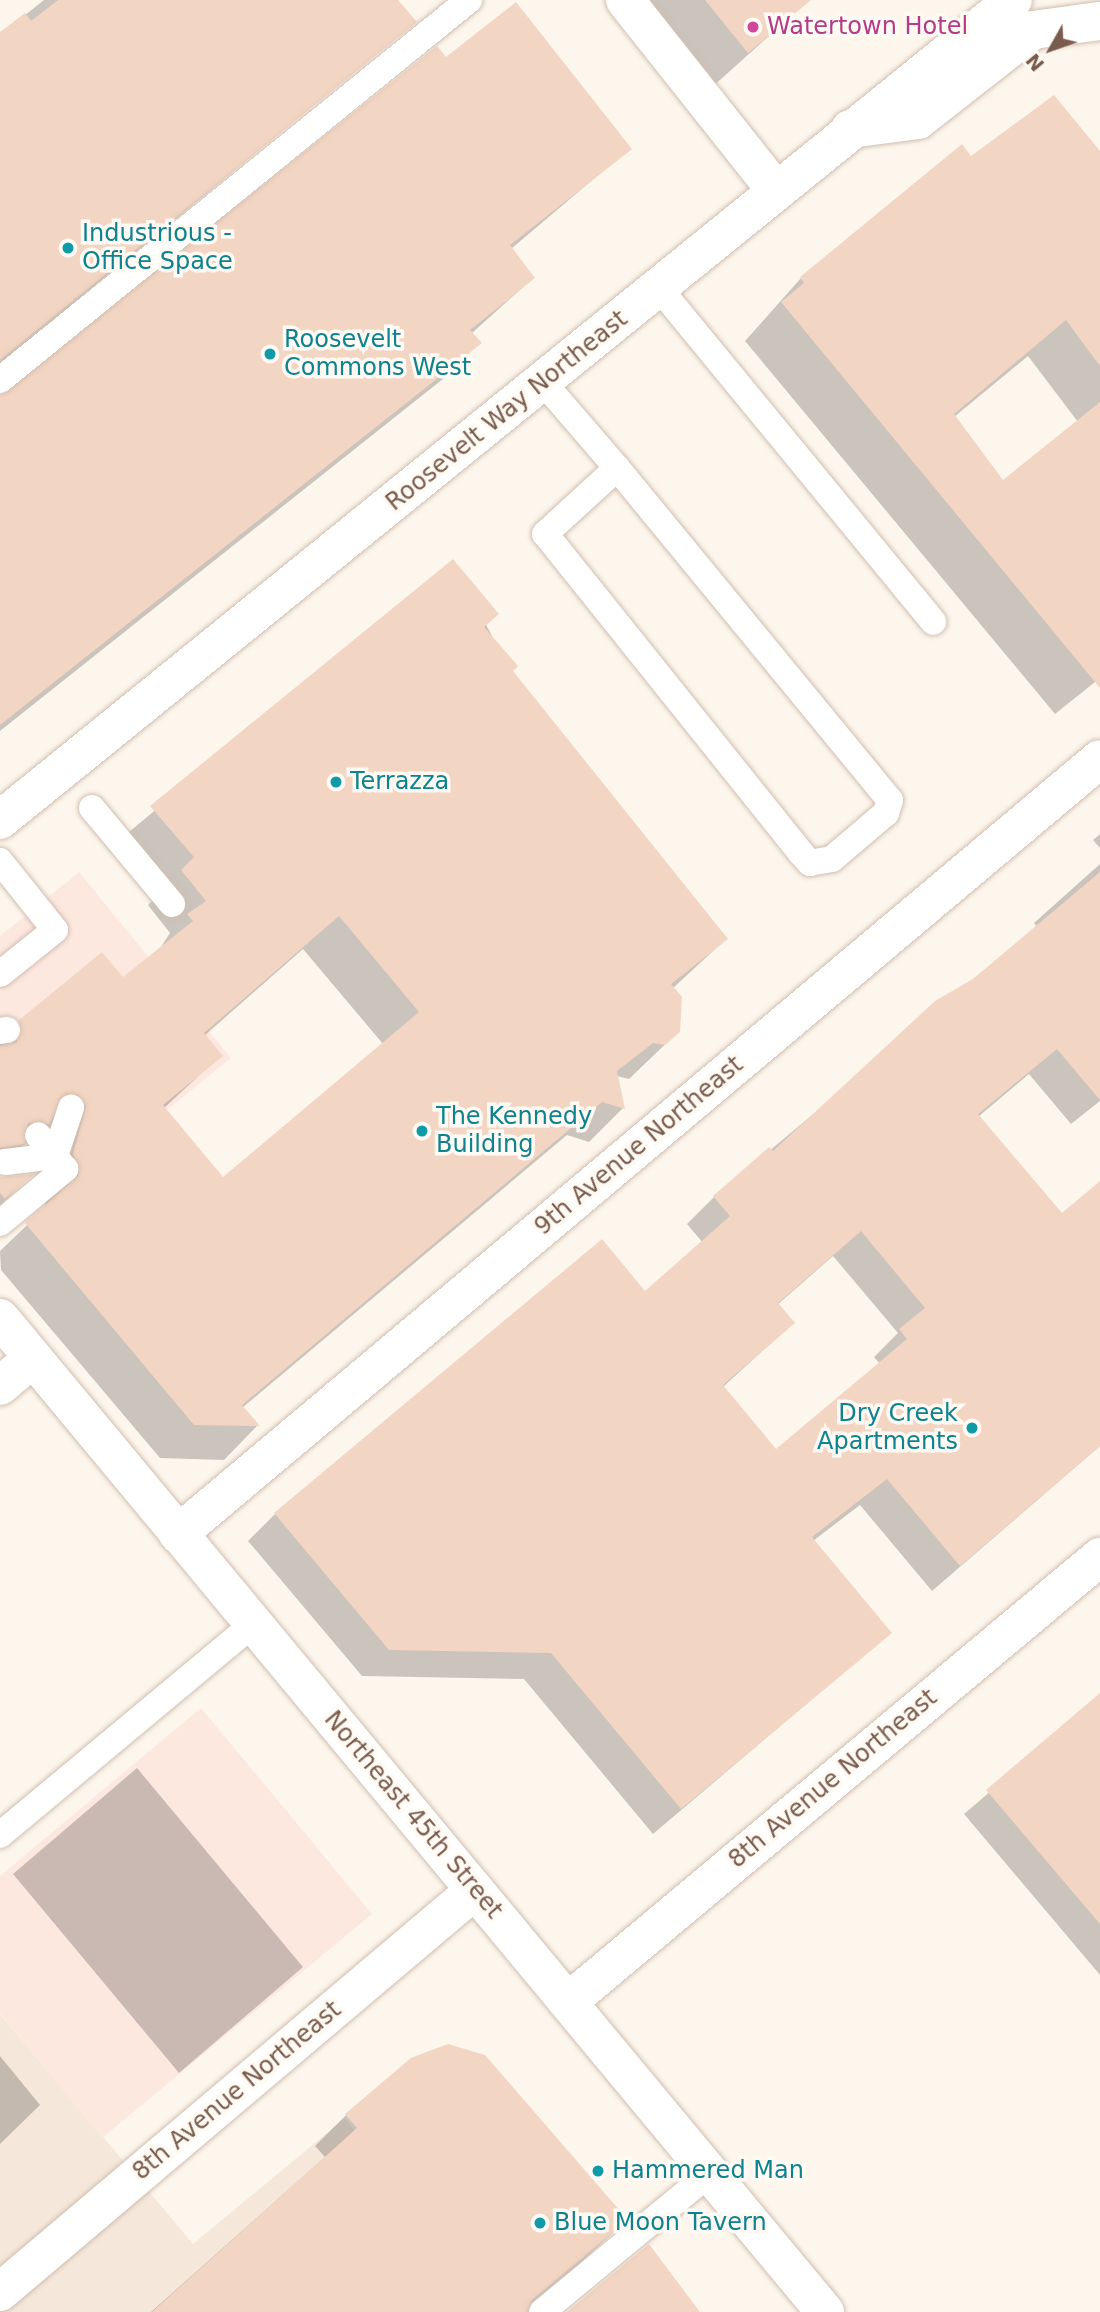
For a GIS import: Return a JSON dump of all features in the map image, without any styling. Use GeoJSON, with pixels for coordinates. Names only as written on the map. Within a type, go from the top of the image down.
{"type":"FeatureCollection","features":[{"type":"Feature","properties":{"kind":"main road"},"geometry":{"type":"LineString","coordinates":[[625,0],[775,188]]}},
{"type":"Feature","properties":{"kind":"main road","name":"Roosevelt Way Northeast"},"geometry":{"type":"LineString","coordinates":[[0,820],[659,288],[775,188],[1013,0]]}},
{"type":"Feature","properties":{"kind":"main road"},"geometry":{"type":"LineString","coordinates":[[1092,0],[1100,9]]}},
{"type":"Feature","properties":{"kind":"main road"},"geometry":{"type":"LineString","coordinates":[[850,130],[918,120],[1033,30],[1100,21]]}},
{"type":"Feature","properties":{"kind":"main road","name":"9th Avenue Northeast"},"geometry":{"type":"LineString","coordinates":[[178,1534],[1100,759]]}},
{"type":"Feature","properties":{"kind":"main road","name":"Northeast 45th Street"},"geometry":{"type":"LineString","coordinates":[[0,1318],[825,2312]]}},
{"type":"Feature","properties":{"kind":"main road"},"geometry":{"type":"LineString","coordinates":[[0,1386],[33,1358]]}},
{"type":"Feature","properties":{"kind":"main road","name":"8th Avenue Northeast"},"geometry":{"type":"LineString","coordinates":[[568,2002],[1100,1557]]}},
{"type":"Feature","properties":{"kind":"main road","name":"8th Avenue Northeast"},"geometry":{"type":"LineString","coordinates":[[0,2292],[475,1890]]}},
{"type":"Feature","properties":{"kind":"lane"},"geometry":{"type":"LineString","coordinates":[[0,380],[469,0]]}},
{"type":"Feature","properties":{"kind":"lane"},"geometry":{"type":"LineString","coordinates":[[659,288],[933,622]]}},
{"type":"Feature","properties":{"kind":"lane"},"geometry":{"type":"LineString","coordinates":[[543,382],[617,468],[890,800],[886,813],[832,859],[810,863],[801,853],[545,534],[617,468]]}},
{"type":"Feature","properties":{"kind":"lane"},"geometry":{"type":"LineString","coordinates":[[92,808],[172,904]]}},
{"type":"Feature","properties":{"kind":"lane"},"geometry":{"type":"LineString","coordinates":[[0,861],[55,930],[0,974]]}},
{"type":"Feature","properties":{"kind":"lane"},"geometry":{"type":"LineString","coordinates":[[55,1156],[71,1108]]}},
{"type":"Feature","properties":{"kind":"lane"},"geometry":{"type":"LineString","coordinates":[[0,1223],[65,1169],[38,1135]]}},
{"type":"Feature","properties":{"kind":"lane"},"geometry":{"type":"LineString","coordinates":[[5,1162],[55,1156]]}},
{"type":"Feature","properties":{"kind":"lane"},"geometry":{"type":"LineString","coordinates":[[0,1835],[254,1623]]}},
{"type":"Feature","properties":{"kind":"lane"},"geometry":{"type":"LineString","coordinates":[[542,2312],[710,2173]]}},
{"type":"Feature","properties":{"kind":"shaded area"},"geometry":{"type":"Polygon","coordinates":[[[79,872],[231,1058],[26,1224],[0,1192],[0,936],[79,872]]]}},
{"type":"Feature","properties":{"kind":"shaded area"},"geometry":{"type":"Polygon","coordinates":[[[201,1708],[372,1914],[102,2138],[0,2013],[0,1876],[201,1708]]]}},
{"type":"Feature","properties":{"kind":"shaded area"},"geometry":{"type":"Polygon","coordinates":[[[0,2014],[193,2244],[345,2118],[504,2312],[0,2312],[0,2014]]]}},
{"type":"Feature","properties":{"kind":"building","name":"Industrious - Office Space"},"geometry":{"type":"Polygon","coordinates":[[[58,0],[398,0],[417,22],[0,360],[0,32],[25,13],[31,21],[58,0]]]}},
{"type":"Feature","properties":{"kind":"building","name":"Watertown Hotel"},"geometry":{"type":"Polygon","coordinates":[[[705,0],[811,0],[748,53],[705,0]]]}},
{"type":"Feature","properties":{"kind":"building","name":"Roosevelt Commons West"},"geometry":{"type":"Polygon","coordinates":[[[516,2],[632,149],[510,245],[535,278],[470,330],[482,343],[0,725],[0,395],[437,46],[446,57],[516,2]]]}},
{"type":"Feature","properties":{"kind":"building"},"geometry":{"type":"Polygon","coordinates":[[[1054,95],[1100,151],[1100,366],[1066,320],[954,414],[1003,480],[1100,402],[1100,688],[781,302],[804,283],[800,277],[962,144],[971,156],[1054,95]]]}},
{"type":"Feature","properties":{"kind":"building"},"geometry":{"type":"Polygon","coordinates":[[[453,559],[499,614],[484,627],[518,666],[513,671],[728,939],[671,984],[682,997],[680,1032],[665,1045],[653,1043],[617,1071],[625,1109],[602,1102],[242,1405],[260,1426],[194,1425],[25,1223],[79,1175],[73,1153],[86,1106],[67,1093],[49,1124],[28,1123],[25,1144],[0,1148],[0,1046],[17,1042],[19,1020],[102,952],[123,977],[193,921],[187,914],[206,901],[181,870],[194,857],[150,806],[453,559]],[[339,916],[204,1033],[223,1056],[163,1105],[223,1177],[419,1012],[339,916]]]}},
{"type":"Feature","properties":{"kind":"building"},"geometry":{"type":"Polygon","coordinates":[[[1100,872],[1100,1100],[1057,1049],[978,1114],[1062,1213],[1100,1181],[1100,1446],[960,1566],[887,1479],[812,1537],[892,1633],[681,1809],[551,1653],[389,1650],[274,1513],[602,1239],[645,1291],[730,1216],[713,1196],[769,1147],[773,1151],[935,1001],[973,979],[1100,872]],[[861,1231],[778,1303],[795,1323],[723,1385],[776,1449],[907,1339],[899,1329],[925,1308],[861,1231]]]}},
{"type":"Feature","properties":{"kind":"building"},"geometry":{"type":"Polygon","coordinates":[[[34,1174],[5,1199],[0,1193],[0,1177],[34,1174]]]}},
{"type":"Feature","properties":{"kind":"building"},"geometry":{"type":"Polygon","coordinates":[[[1100,1693],[1100,1924],[986,1790],[1100,1693]]]}},
{"type":"Feature","properties":{"kind":"building"},"geometry":{"type":"Polygon","coordinates":[[[448,2044],[485,2055],[628,2220],[532,2300],[527,2312],[152,2312],[357,2128],[345,2114],[411,2058],[448,2044]]]}},
{"type":"Feature","properties":{"kind":"building"},"geometry":{"type":"Polygon","coordinates":[[[649,2244],[700,2312],[567,2312],[649,2244]]]}},
{"type":"Feature","properties":{"kind":"place","name":"Watertown Hotel"},"geometry":{"type":"Point","coordinates":[753,27]}},
{"type":"Feature","properties":{"kind":"place","name":"Industrious - Office Space"},"geometry":{"type":"Point","coordinates":[68,248]}},
{"type":"Feature","properties":{"kind":"place","name":"Roosevelt Commons West"},"geometry":{"type":"Point","coordinates":[270,354]}},
{"type":"Feature","properties":{"kind":"place","name":"Terrazza"},"geometry":{"type":"Point","coordinates":[336,782]}},
{"type":"Feature","properties":{"kind":"place","name":"The Kennedy Building"},"geometry":{"type":"Point","coordinates":[422,1131]}},
{"type":"Feature","properties":{"kind":"place","name":"Dry Creek Apartments"},"geometry":{"type":"Point","coordinates":[972,1428]}},
{"type":"Feature","properties":{"kind":"place","name":"Hammered Man"},"geometry":{"type":"Point","coordinates":[598,2171]}},
{"type":"Feature","properties":{"kind":"place","name":"Blue Moon Tavern"},"geometry":{"type":"Point","coordinates":[540,2223]}}]}
